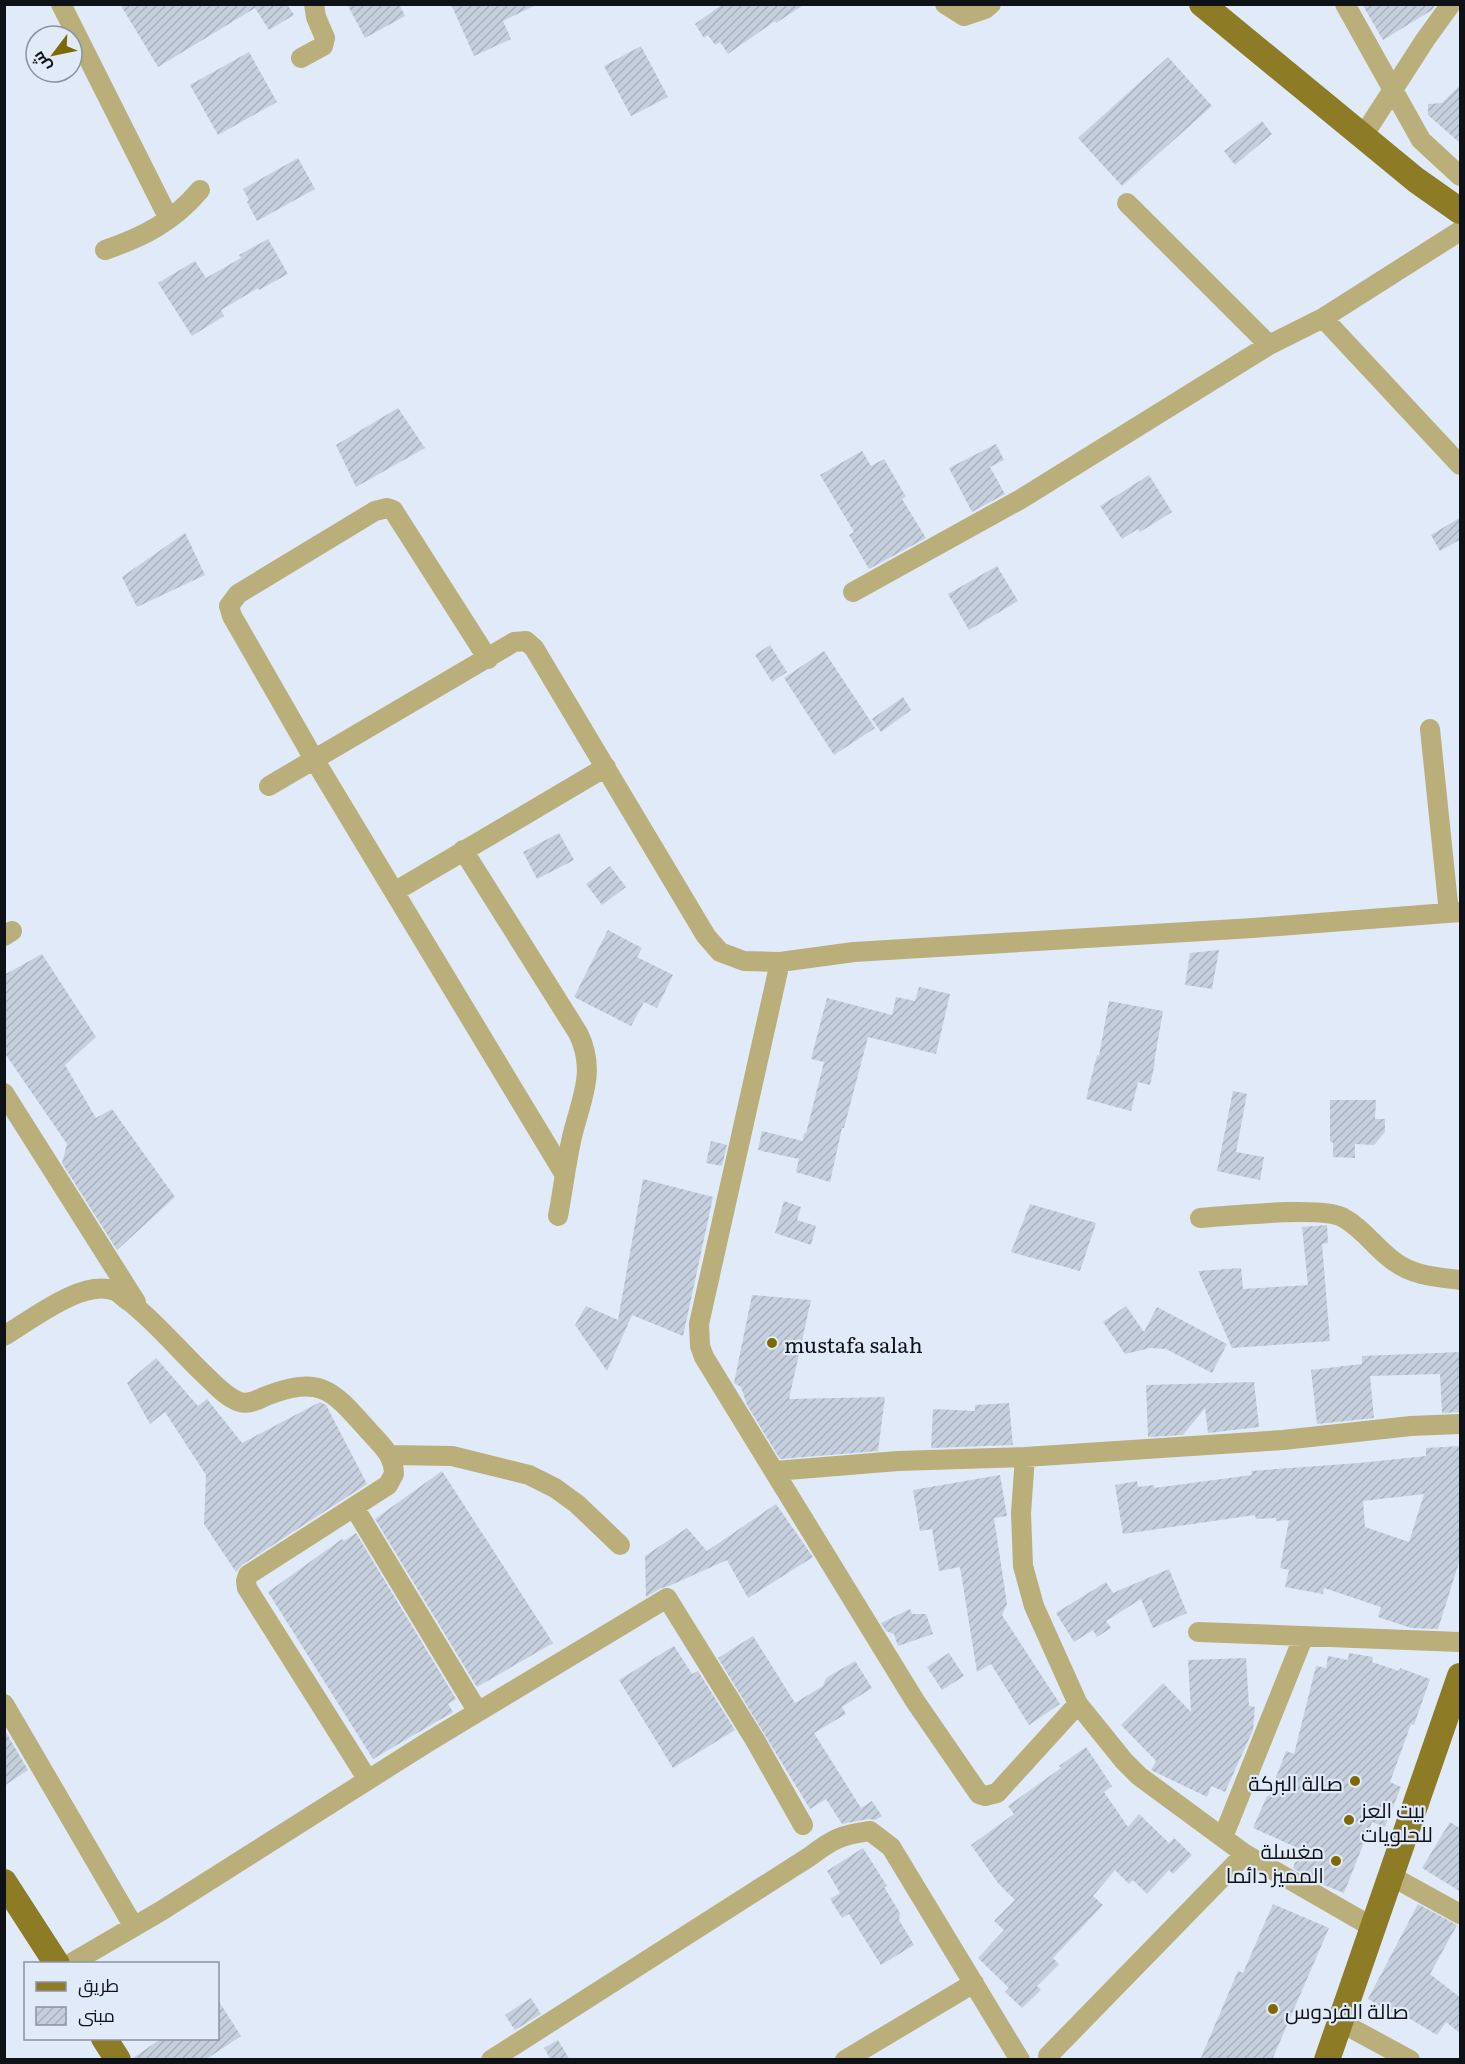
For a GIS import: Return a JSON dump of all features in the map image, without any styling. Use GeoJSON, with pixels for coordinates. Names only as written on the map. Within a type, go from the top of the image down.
{"type":"FeatureCollection","features":[{"type":"Feature","properties":{"kind":"main road"},"geometry":{"type":"LineString","coordinates":[[1202,4],[1416,180],[1461,211]]}},
{"type":"Feature","properties":{"kind":"main road"},"geometry":{"type":"LineString","coordinates":[[1416,180],[1461,225]]}},
{"type":"Feature","properties":{"kind":"main road"},"geometry":{"type":"LineString","coordinates":[[1327,2060],[1391,1876],[1456,1706],[1461,1676]]}},
{"type":"Feature","properties":{"kind":"main road"},"geometry":{"type":"LineString","coordinates":[[4,1882],[56,1962]]}},
{"type":"Feature","properties":{"kind":"main road"},"geometry":{"type":"LineString","coordinates":[[106,2040],[118,2060]]}},
{"type":"Feature","properties":{"kind":"street"},"geometry":{"type":"LineString","coordinates":[[61,4],[169,219]]}},
{"type":"Feature","properties":{"kind":"street"},"geometry":{"type":"LineString","coordinates":[[301,57],[323,46],[325,38],[316,17],[314,4]]}},
{"type":"Feature","properties":{"kind":"street"},"geometry":{"type":"LineString","coordinates":[[945,4],[964,16],[985,9],[991,4]]}},
{"type":"Feature","properties":{"kind":"street"},"geometry":{"type":"LineString","coordinates":[[1329,4],[1365,41]]}},
{"type":"Feature","properties":{"kind":"street"},"geometry":{"type":"LineString","coordinates":[[1345,4],[1421,141],[1461,176]]}},
{"type":"Feature","properties":{"kind":"street"},"geometry":{"type":"LineString","coordinates":[[1363,136],[1451,4]]}},
{"type":"Feature","properties":{"kind":"street"},"geometry":{"type":"LineString","coordinates":[[105,250],[136,240],[183,209],[200,190]]}},
{"type":"Feature","properties":{"kind":"street"},"geometry":{"type":"LineString","coordinates":[[1127,203],[1269,345]]}},
{"type":"Feature","properties":{"kind":"street"},"geometry":{"type":"LineString","coordinates":[[853,592],[1021,499],[1269,345],[1323,318],[1461,231]]}},
{"type":"Feature","properties":{"kind":"street"},"geometry":{"type":"LineString","coordinates":[[1323,318],[1461,465]]}},
{"type":"Feature","properties":{"kind":"street"},"geometry":{"type":"LineString","coordinates":[[488,658],[393,510],[387,508],[375,511],[238,594],[229,606],[232,616],[314,759],[565,1175]]}},
{"type":"Feature","properties":{"kind":"street"},"geometry":{"type":"LineString","coordinates":[[269,786],[514,642],[526,641],[534,648],[706,936],[720,952],[744,961],[780,962],[854,952],[1253,928],[1455,913],[1430,729]]}},
{"type":"Feature","properties":{"kind":"street"},"geometry":{"type":"LineString","coordinates":[[394,892],[606,766]]}},
{"type":"Feature","properties":{"kind":"street"},"geometry":{"type":"LineString","coordinates":[[463,850],[586,1048],[587,1074],[571,1139],[558,1216]]}},
{"type":"Feature","properties":{"kind":"street"},"geometry":{"type":"LineString","coordinates":[[780,962],[699,1324],[700,1346],[704,1357],[915,1701],[979,1794],[985,1796],[997,1793],[1078,1704]]}},
{"type":"Feature","properties":{"kind":"street"},"geometry":{"type":"LineString","coordinates":[[4,1093],[143,1312]]}},
{"type":"Feature","properties":{"kind":"street"},"geometry":{"type":"LineString","coordinates":[[1200,1218],[1309,1212],[1340,1216],[1362,1230],[1394,1262],[1417,1274],[1461,1280]]}},
{"type":"Feature","properties":{"kind":"street"},"geometry":{"type":"LineString","coordinates":[[4,1336],[82,1291],[115,1291],[143,1312],[204,1374],[238,1402],[252,1402],[282,1390],[311,1387],[329,1391],[342,1401],[390,1455],[394,1474],[388,1485],[248,1575],[246,1581],[248,1588],[368,1780]]}},
{"type":"Feature","properties":{"kind":"street"},"geometry":{"type":"LineString","coordinates":[[775,1471],[898,1461],[1025,1457],[1283,1440],[1411,1426],[1461,1424]]}},
{"type":"Feature","properties":{"kind":"street"},"geometry":{"type":"LineString","coordinates":[[390,1455],[452,1456],[529,1475],[555,1488],[577,1504],[620,1545]]}},
{"type":"Feature","properties":{"kind":"street"},"geometry":{"type":"LineString","coordinates":[[1025,1457],[1021,1513],[1023,1566],[1034,1606],[1078,1704],[1139,1776],[1245,1854],[1374,1928]]}},
{"type":"Feature","properties":{"kind":"street"},"geometry":{"type":"LineString","coordinates":[[354,1507],[478,1712]]}},
{"type":"Feature","properties":{"kind":"street"},"geometry":{"type":"LineString","coordinates":[[73,1962],[134,1927],[478,1712],[667,1598],[803,1825]]}},
{"type":"Feature","properties":{"kind":"street"},"geometry":{"type":"LineString","coordinates":[[1198,1632],[1303,1638],[1461,1642]]}},
{"type":"Feature","properties":{"kind":"street"},"geometry":{"type":"LineString","coordinates":[[1223,1837],[1303,1638]]}},
{"type":"Feature","properties":{"kind":"street"},"geometry":{"type":"LineString","coordinates":[[4,1704],[134,1927]]}},
{"type":"Feature","properties":{"kind":"street"},"geometry":{"type":"LineString","coordinates":[[491,2060],[809,1857],[832,1839],[870,1831],[891,1847],[1020,2060]]}},
{"type":"Feature","properties":{"kind":"street"},"geometry":{"type":"LineString","coordinates":[[1048,2056],[1245,1854]]}},
{"type":"Feature","properties":{"kind":"street"},"geometry":{"type":"LineString","coordinates":[[1391,1876],[1461,1914]]}},
{"type":"Feature","properties":{"kind":"street"},"geometry":{"type":"LineString","coordinates":[[845,2060],[974,1983]]}},
{"type":"Feature","properties":{"kind":"street"},"geometry":{"type":"LineString","coordinates":[[1340,2022],[1410,2060]]}},
{"type":"Feature","properties":{"kind":"building"},"geometry":{"type":"Polygon","coordinates":[[[120,4],[287,4],[294,15],[269,30],[255,8],[158,67],[120,4]]]}},
{"type":"Feature","properties":{"kind":"building"},"geometry":{"type":"Polygon","coordinates":[[[347,4],[399,4],[405,16],[365,38],[347,4]]]}},
{"type":"Feature","properties":{"kind":"building"},"geometry":{"type":"Polygon","coordinates":[[[451,4],[538,4],[503,21],[511,39],[474,56],[451,4]]]}},
{"type":"Feature","properties":{"kind":"building"},"geometry":{"type":"Polygon","coordinates":[[[723,4],[805,4],[776,23],[775,21],[728,54],[720,42],[715,45],[708,35],[704,38],[695,24],[723,4]]]}},
{"type":"Feature","properties":{"kind":"building"},"geometry":{"type":"Polygon","coordinates":[[[1362,4],[1436,4],[1432,10],[1383,40],[1362,4]]]}},
{"type":"Feature","properties":{"kind":"building"},"geometry":{"type":"Polygon","coordinates":[[[641,46],[668,97],[631,116],[604,66],[641,46]]]}},
{"type":"Feature","properties":{"kind":"building"},"geometry":{"type":"Polygon","coordinates":[[[249,52],[277,102],[218,135],[190,85],[249,52]]]}},
{"type":"Feature","properties":{"kind":"building"},"geometry":{"type":"Polygon","coordinates":[[[1168,57],[1212,106],[1122,186],[1078,138],[1168,57]]]}},
{"type":"Feature","properties":{"kind":"building"},"geometry":{"type":"Polygon","coordinates":[[[1461,84],[1461,144],[1428,115],[1428,104],[1442,103],[1461,84]]]}},
{"type":"Feature","properties":{"kind":"building"},"geometry":{"type":"Polygon","coordinates":[[[1262,121],[1272,134],[1235,165],[1224,151],[1262,121]]]}},
{"type":"Feature","properties":{"kind":"building"},"geometry":{"type":"Polygon","coordinates":[[[298,158],[315,189],[257,221],[243,189],[298,158]]]}},
{"type":"Feature","properties":{"kind":"building"},"geometry":{"type":"Polygon","coordinates":[[[268,239],[288,274],[259,290],[258,288],[221,310],[224,316],[192,336],[158,283],[195,261],[206,278],[241,258],[239,255],[268,239]]]}},
{"type":"Feature","properties":{"kind":"building"},"geometry":{"type":"Polygon","coordinates":[[[398,408],[425,448],[356,487],[336,445],[398,408]]]}},
{"type":"Feature","properties":{"kind":"building"},"geometry":{"type":"Polygon","coordinates":[[[996,444],[1004,460],[990,467],[1005,494],[972,512],[949,468],[996,444]]]}},
{"type":"Feature","properties":{"kind":"building"},"geometry":{"type":"Polygon","coordinates":[[[862,451],[871,466],[884,459],[906,497],[902,499],[926,538],[869,569],[849,535],[854,532],[820,475],[862,451]]]}},
{"type":"Feature","properties":{"kind":"building"},"geometry":{"type":"Polygon","coordinates":[[[1149,475],[1172,512],[1140,532],[1138,529],[1122,539],[1100,506],[1149,475]]]}},
{"type":"Feature","properties":{"kind":"building"},"geometry":{"type":"Polygon","coordinates":[[[1461,517],[1461,539],[1440,551],[1431,535],[1461,517]]]}},
{"type":"Feature","properties":{"kind":"building"},"geometry":{"type":"Polygon","coordinates":[[[185,533],[205,575],[137,607],[122,577],[185,533]]]}},
{"type":"Feature","properties":{"kind":"building"},"geometry":{"type":"Polygon","coordinates":[[[997,566],[1018,601],[969,630],[948,594],[997,566]]]}},
{"type":"Feature","properties":{"kind":"building"},"geometry":{"type":"Polygon","coordinates":[[[770,645],[787,672],[772,682],[755,655],[770,645]]]}},
{"type":"Feature","properties":{"kind":"building"},"geometry":{"type":"Polygon","coordinates":[[[824,651],[875,728],[834,755],[784,678],[824,651]]]}},
{"type":"Feature","properties":{"kind":"building"},"geometry":{"type":"Polygon","coordinates":[[[903,697],[911,710],[881,732],[872,719],[903,697]]]}},
{"type":"Feature","properties":{"kind":"building"},"geometry":{"type":"Polygon","coordinates":[[[559,833],[574,860],[537,879],[523,852],[559,833]]]}},
{"type":"Feature","properties":{"kind":"building"},"geometry":{"type":"Polygon","coordinates":[[[610,866],[626,887],[602,905],[586,884],[610,866]]]}},
{"type":"Feature","properties":{"kind":"building"},"geometry":{"type":"Polygon","coordinates":[[[608,930],[642,948],[637,957],[673,975],[657,1008],[644,1002],[631,1026],[574,997],[608,930]]]}},
{"type":"Feature","properties":{"kind":"building"},"geometry":{"type":"Polygon","coordinates":[[[1219,950],[1212,989],[1185,985],[1190,953],[1219,950]]]}},
{"type":"Feature","properties":{"kind":"building"},"geometry":{"type":"Polygon","coordinates":[[[42,954],[96,1037],[65,1065],[96,1118],[112,1109],[175,1197],[117,1250],[62,1163],[67,1144],[4,1052],[4,975],[42,954]]]}},
{"type":"Feature","properties":{"kind":"building"},"geometry":{"type":"Polygon","coordinates":[[[919,987],[950,994],[936,1054],[868,1037],[844,1128],[842,1128],[830,1182],[796,1172],[799,1159],[758,1150],[762,1131],[803,1141],[824,1062],[811,1059],[827,998],[892,1015],[896,997],[915,1001],[919,987]]]}},
{"type":"Feature","properties":{"kind":"building"},"geometry":{"type":"Polygon","coordinates":[[[1109,1001],[1163,1011],[1150,1085],[1138,1082],[1131,1111],[1086,1099],[1097,1055],[1099,1056],[1109,1001]]]}},
{"type":"Feature","properties":{"kind":"building"},"geometry":{"type":"Polygon","coordinates":[[[1233,1091],[1247,1094],[1236,1152],[1264,1157],[1260,1180],[1217,1171],[1233,1091]]]}},
{"type":"Feature","properties":{"kind":"building"},"geometry":{"type":"Polygon","coordinates":[[[1330,1100],[1376,1100],[1375,1119],[1385,1119],[1385,1132],[1374,1145],[1355,1144],[1355,1158],[1333,1157],[1333,1143],[1330,1141],[1330,1100]]]}},
{"type":"Feature","properties":{"kind":"building"},"geometry":{"type":"Polygon","coordinates":[[[711,1141],[727,1145],[722,1166],[706,1163],[711,1141]]]}},
{"type":"Feature","properties":{"kind":"building"},"geometry":{"type":"Polygon","coordinates":[[[643,1179],[713,1197],[683,1336],[632,1315],[607,1371],[575,1325],[586,1306],[618,1320],[643,1179]]]}},
{"type":"Feature","properties":{"kind":"building"},"geometry":{"type":"Polygon","coordinates":[[[784,1201],[801,1207],[797,1220],[816,1226],[811,1245],[775,1233],[784,1201]]]}},
{"type":"Feature","properties":{"kind":"building"},"geometry":{"type":"Polygon","coordinates":[[[1030,1204],[1096,1223],[1080,1271],[1011,1252],[1030,1204]]]}},
{"type":"Feature","properties":{"kind":"building"},"geometry":{"type":"Polygon","coordinates":[[[1327,1225],[1328,1243],[1322,1244],[1330,1341],[1232,1348],[1198,1271],[1241,1268],[1243,1289],[1308,1285],[1302,1227],[1327,1225]]]}},
{"type":"Feature","properties":{"kind":"building"},"geometry":{"type":"Polygon","coordinates":[[[752,1295],[811,1300],[789,1399],[885,1397],[878,1451],[780,1459],[747,1405],[741,1387],[734,1383],[752,1295]]]}},
{"type":"Feature","properties":{"kind":"building"},"geometry":{"type":"Polygon","coordinates":[[[1126,1306],[1144,1332],[1157,1307],[1227,1344],[1212,1373],[1166,1349],[1150,1348],[1125,1354],[1103,1322],[1126,1306]]]}},
{"type":"Feature","properties":{"kind":"building"},"geometry":{"type":"Polygon","coordinates":[[[1461,1352],[1461,1412],[1442,1413],[1440,1374],[1370,1376],[1374,1418],[1317,1424],[1311,1370],[1362,1364],[1362,1356],[1461,1352]]]}},
{"type":"Feature","properties":{"kind":"building"},"geometry":{"type":"Polygon","coordinates":[[[156,1358],[198,1406],[207,1399],[242,1443],[320,1402],[326,1405],[367,1484],[242,1565],[236,1572],[204,1524],[206,1475],[165,1412],[150,1424],[127,1383],[156,1358]]]}},
{"type":"Feature","properties":{"kind":"building"},"geometry":{"type":"Polygon","coordinates":[[[1254,1382],[1259,1427],[1208,1433],[1205,1408],[1183,1435],[1148,1437],[1146,1385],[1254,1382]]]}},
{"type":"Feature","properties":{"kind":"building"},"geometry":{"type":"Polygon","coordinates":[[[1009,1403],[1013,1445],[931,1448],[933,1409],[975,1411],[975,1405],[1009,1403]]]}},
{"type":"Feature","properties":{"kind":"building"},"geometry":{"type":"Polygon","coordinates":[[[1461,1446],[1461,1556],[1438,1629],[1411,1628],[1378,1617],[1381,1607],[1324,1588],[1323,1594],[1285,1587],[1289,1570],[1280,1568],[1289,1520],[1256,1519],[1255,1515],[1123,1534],[1115,1485],[1137,1481],[1138,1487],[1154,1485],[1154,1488],[1252,1475],[1251,1471],[1426,1456],[1426,1448],[1461,1446]],[[1424,1494],[1363,1501],[1365,1527],[1409,1542],[1424,1494]]]}},
{"type":"Feature","properties":{"kind":"building"},"geometry":{"type":"Polygon","coordinates":[[[442,1471],[553,1643],[477,1687],[375,1519],[442,1471]]]}},
{"type":"Feature","properties":{"kind":"building"},"geometry":{"type":"Polygon","coordinates":[[[1000,1475],[1007,1516],[994,1518],[1007,1604],[1002,1615],[1060,1704],[1029,1725],[991,1664],[977,1672],[960,1567],[939,1571],[932,1529],[920,1531],[913,1490],[1000,1475]]]}},
{"type":"Feature","properties":{"kind":"building"},"geometry":{"type":"Polygon","coordinates":[[[776,1504],[813,1557],[748,1598],[727,1560],[661,1588],[646,1597],[645,1556],[687,1528],[707,1551],[776,1504]]]}},
{"type":"Feature","properties":{"kind":"building"},"geometry":{"type":"Polygon","coordinates":[[[356,1533],[456,1699],[448,1704],[453,1712],[373,1759],[268,1592],[342,1539],[344,1541],[356,1533]]]}},
{"type":"Feature","properties":{"kind":"building"},"geometry":{"type":"Polygon","coordinates":[[[1169,1569],[1187,1613],[1153,1628],[1141,1599],[1106,1621],[1111,1628],[1097,1637],[1093,1630],[1074,1642],[1056,1613],[1106,1582],[1113,1593],[1169,1569]]]}},
{"type":"Feature","properties":{"kind":"building"},"geometry":{"type":"Polygon","coordinates":[[[910,1609],[912,1614],[926,1614],[933,1634],[898,1646],[894,1634],[886,1631],[881,1623],[910,1609]]]}},
{"type":"Feature","properties":{"kind":"building"},"geometry":{"type":"Polygon","coordinates":[[[753,1636],[795,1703],[823,1686],[826,1678],[855,1661],[872,1688],[842,1707],[846,1714],[814,1733],[861,1808],[872,1801],[882,1816],[875,1820],[868,1819],[842,1824],[826,1799],[810,1809],[718,1658],[753,1636]]]}},
{"type":"Feature","properties":{"kind":"building"},"geometry":{"type":"Polygon","coordinates":[[[674,1646],[692,1674],[698,1671],[735,1730],[673,1768],[619,1680],[674,1646]]]}},
{"type":"Feature","properties":{"kind":"building"},"geometry":{"type":"Polygon","coordinates":[[[949,1653],[964,1676],[942,1690],[927,1667],[949,1653]]]}},
{"type":"Feature","properties":{"kind":"building"},"geometry":{"type":"Polygon","coordinates":[[[1349,1653],[1373,1657],[1372,1662],[1399,1671],[1400,1668],[1430,1679],[1390,1782],[1401,1787],[1385,1827],[1372,1822],[1344,1893],[1319,1883],[1293,1868],[1300,1849],[1253,1828],[1269,1796],[1286,1751],[1294,1754],[1316,1666],[1326,1668],[1328,1656],[1348,1660],[1349,1653]]]}},
{"type":"Feature","properties":{"kind":"building"},"geometry":{"type":"Polygon","coordinates":[[[1246,1658],[1249,1706],[1255,1707],[1253,1730],[1225,1792],[1211,1786],[1207,1797],[1151,1770],[1156,1761],[1121,1725],[1163,1683],[1191,1712],[1188,1660],[1246,1658]]]}},
{"type":"Feature","properties":{"kind":"building"},"geometry":{"type":"Polygon","coordinates":[[[4,1729],[28,1770],[4,1786],[4,1729]]]}},
{"type":"Feature","properties":{"kind":"building"},"geometry":{"type":"Polygon","coordinates":[[[1086,1747],[1112,1786],[1104,1792],[1128,1827],[1139,1814],[1169,1843],[1174,1838],[1192,1855],[1173,1874],[1169,1870],[1147,1894],[1133,1880],[1129,1884],[1115,1870],[1093,1896],[1103,1905],[1053,1958],[1059,1964],[1037,1986],[1041,1990],[1022,2008],[1005,1992],[1009,1988],[978,1958],[1004,1930],[994,1921],[1015,1900],[998,1883],[971,1845],[1014,1814],[1008,1806],[1086,1747]]]}},
{"type":"Feature","properties":{"kind":"building"},"geometry":{"type":"Polygon","coordinates":[[[1450,1822],[1461,1829],[1461,1892],[1422,1868],[1450,1822]]]}},
{"type":"Feature","properties":{"kind":"building"},"geometry":{"type":"Polygon","coordinates":[[[863,1848],[887,1886],[884,1887],[900,1913],[899,1920],[914,1945],[881,1965],[849,1914],[842,1918],[830,1899],[840,1893],[827,1871],[863,1848]]]}},
{"type":"Feature","properties":{"kind":"building"},"geometry":{"type":"Polygon","coordinates":[[[1273,1904],[1329,1928],[1272,2060],[1200,2060],[1238,1971],[1243,1973],[1273,1904]]]}},
{"type":"Feature","properties":{"kind":"building"},"geometry":{"type":"Polygon","coordinates":[[[1418,1904],[1457,1925],[1430,1974],[1461,1998],[1461,2034],[1446,2022],[1437,2035],[1407,2017],[1405,2020],[1368,1999],[1418,1904]]]}},
{"type":"Feature","properties":{"kind":"building"},"geometry":{"type":"Polygon","coordinates":[[[531,1998],[541,2014],[515,2030],[505,2015],[531,1998]]]}},
{"type":"Feature","properties":{"kind":"building"},"geometry":{"type":"Polygon","coordinates":[[[219,2002],[241,2036],[205,2060],[133,2060],[159,2040],[219,2040],[219,2002]]]}},
{"type":"Feature","properties":{"kind":"building"},"geometry":{"type":"Polygon","coordinates":[[[558,2040],[570,2060],[551,2060],[544,2048],[558,2040]]]}},
{"type":"Feature","properties":{"kind":"place","name":"mustafa salah"},"geometry":{"type":"Point","coordinates":[772,1343]}},
{"type":"Feature","properties":{"kind":"place","name":"صالة البركة"},"geometry":{"type":"Point","coordinates":[1355,1781]}},
{"type":"Feature","properties":{"kind":"place","name":"بيت العز للحلويات"},"geometry":{"type":"Point","coordinates":[1349,1820]}},
{"type":"Feature","properties":{"kind":"place","name":"مغسلة المميز دائما"},"geometry":{"type":"Point","coordinates":[1336,1861]}},
{"type":"Feature","properties":{"kind":"place","name":"صالة الفردوس"},"geometry":{"type":"Point","coordinates":[1273,2009]}}]}
